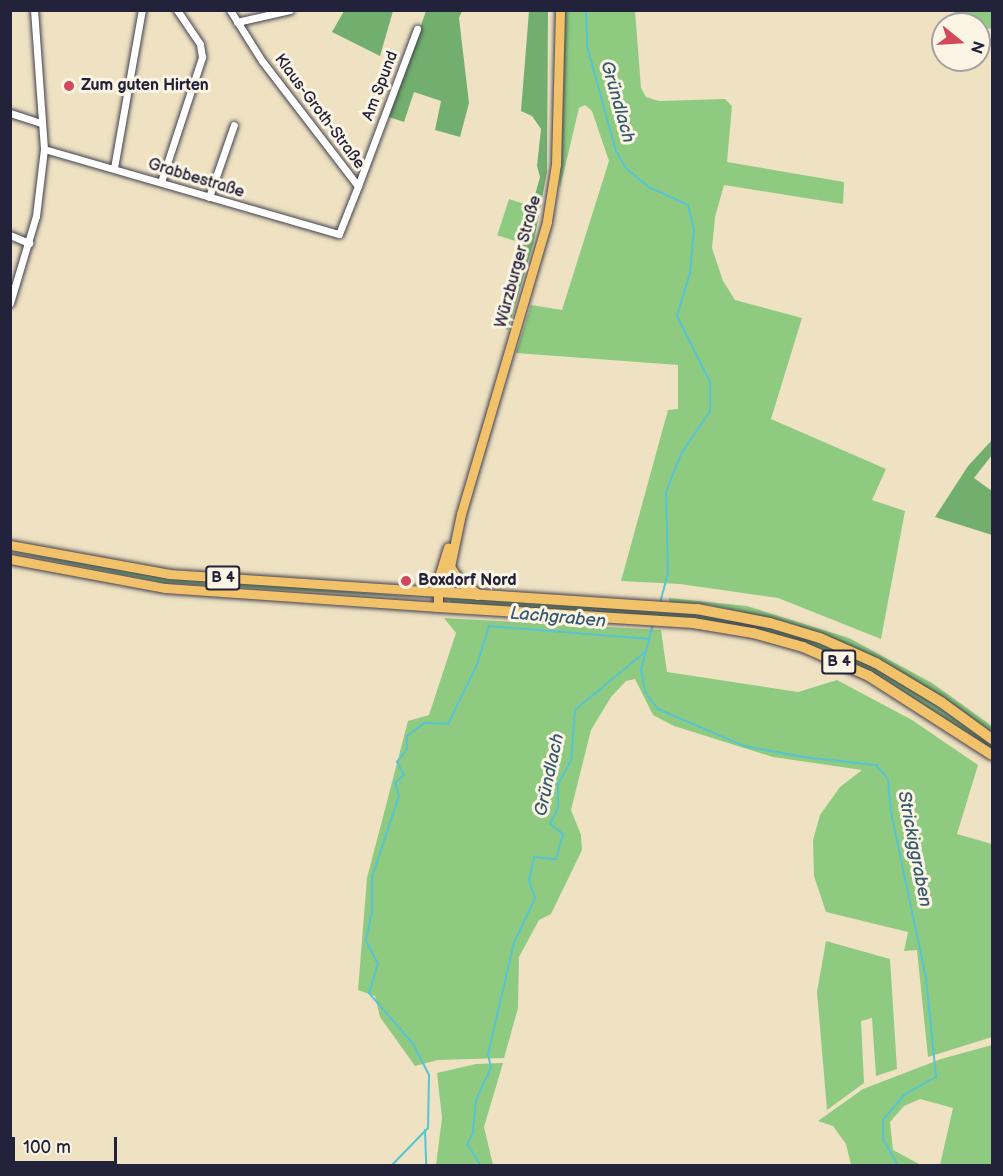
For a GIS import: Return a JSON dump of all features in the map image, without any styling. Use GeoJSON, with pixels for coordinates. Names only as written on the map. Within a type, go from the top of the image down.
{"type":"FeatureCollection","features":[{"type":"Feature","properties":{"kind":"highway"},"geometry":{"type":"LineString","coordinates":[[450,567],[459,581],[478,595]]}},
{"type":"Feature","properties":{"kind":"highway","name":"B 4"},"geometry":{"type":"LineString","coordinates":[[439,592],[668,606],[736,615],[820,638],[909,682],[993,739]]}},
{"type":"Feature","properties":{"kind":"highway","name":"B 4"},"geometry":{"type":"LineString","coordinates":[[438,607],[666,621],[753,633],[830,657],[902,695],[993,755]]}},
{"type":"Feature","properties":{"kind":"main road","name":"Würzburger Straße"},"geometry":{"type":"LineString","coordinates":[[438,607],[440,574],[461,514],[548,221],[557,158],[560,10]]}},
{"type":"Feature","properties":{"kind":"main road","name":"Würzburger Straße"},"geometry":{"type":"LineString","coordinates":[[439,592],[450,567],[461,514]]}},
{"type":"Feature","properties":{"kind":"main road","name":"B 4"},"geometry":{"type":"LineString","coordinates":[[10,544],[161,573],[439,592]]}},
{"type":"Feature","properties":{"kind":"main road","name":"B 4"},"geometry":{"type":"LineString","coordinates":[[10,560],[165,588],[438,607]]}},
{"type":"Feature","properties":{"kind":"street"},"geometry":{"type":"LineString","coordinates":[[10,303],[29,243],[41,191],[44,149],[34,10]]}},
{"type":"Feature","properties":{"kind":"street"},"geometry":{"type":"LineString","coordinates":[[114,168],[142,10]]}},
{"type":"Feature","properties":{"kind":"street"},"geometry":{"type":"LineString","coordinates":[[161,182],[202,57],[200,44],[177,10]]}},
{"type":"Feature","properties":{"kind":"street","name":"Klaus-Groth-Straße"},"geometry":{"type":"LineString","coordinates":[[230,10],[358,186],[339,234]]}},
{"type":"Feature","properties":{"kind":"street"},"geometry":{"type":"LineString","coordinates":[[237,22],[290,10]]}},
{"type":"Feature","properties":{"kind":"street","name":"Am Spund"},"geometry":{"type":"LineString","coordinates":[[358,186],[417,29]]}},
{"type":"Feature","properties":{"kind":"street"},"geometry":{"type":"LineString","coordinates":[[10,113],[41,123]]}},
{"type":"Feature","properties":{"kind":"street"},"geometry":{"type":"LineString","coordinates":[[210,197],[234,125]]}},
{"type":"Feature","properties":{"kind":"street","name":"Grabbestraße"},"geometry":{"type":"LineString","coordinates":[[44,149],[339,234]]}},
{"type":"Feature","properties":{"kind":"street"},"geometry":{"type":"LineString","coordinates":[[10,235],[29,243]]}},
{"type":"Feature","properties":{"kind":"green space"},"geometry":{"type":"Polygon","coordinates":[[[344,11],[393,11],[380,56],[332,32],[344,11]]]}},
{"type":"Feature","properties":{"kind":"green space"},"geometry":{"type":"Polygon","coordinates":[[[426,11],[462,11],[459,18],[469,103],[460,137],[435,130],[441,101],[414,92],[404,122],[389,117],[426,11]]]}},
{"type":"Feature","properties":{"kind":"green space"},"geometry":{"type":"Polygon","coordinates":[[[529,11],[548,11],[547,172],[534,241],[508,330],[499,326],[540,177],[537,166],[541,129],[532,116],[521,111],[529,11]]]}},
{"type":"Feature","properties":{"kind":"green space"},"geometry":{"type":"Polygon","coordinates":[[[565,11],[635,11],[641,88],[646,97],[659,101],[725,99],[732,106],[727,162],[844,182],[843,204],[724,185],[715,217],[712,248],[723,281],[735,300],[802,318],[771,419],[886,469],[872,500],[905,511],[881,639],[778,598],[680,584],[621,581],[668,410],[678,409],[678,365],[516,353],[531,305],[562,310],[609,161],[592,111],[585,105],[579,108],[560,188],[565,11]]]}},
{"type":"Feature","properties":{"kind":"green space"},"geometry":{"type":"Polygon","coordinates":[[[992,11],[992,29],[991,12],[955,12],[992,11]]]}},
{"type":"Feature","properties":{"kind":"green space"},"geometry":{"type":"Polygon","coordinates":[[[509,199],[528,205],[516,241],[497,235],[509,199]]]}},
{"type":"Feature","properties":{"kind":"green space"},"geometry":{"type":"Polygon","coordinates":[[[992,440],[992,455],[974,478],[992,491],[992,535],[935,517],[968,466],[992,440]]]}},
{"type":"Feature","properties":{"kind":"green space"},"geometry":{"type":"Polygon","coordinates":[[[10,552],[165,576],[422,598],[164,583],[10,552]]]}},
{"type":"Feature","properties":{"kind":"green space"},"geometry":{"type":"Polygon","coordinates":[[[445,598],[689,611],[752,622],[836,648],[902,682],[992,744],[992,750],[886,680],[831,654],[762,631],[705,620],[455,604],[445,598]]]}},
{"type":"Feature","properties":{"kind":"green space"},"geometry":{"type":"Polygon","coordinates":[[[669,598],[747,606],[849,638],[932,683],[992,726],[992,734],[937,694],[854,647],[786,622],[711,605],[669,602],[669,598]]]}},
{"type":"Feature","properties":{"kind":"green space"},"geometry":{"type":"Polygon","coordinates":[[[444,618],[661,630],[667,672],[798,692],[837,680],[912,720],[978,765],[957,834],[992,844],[992,1037],[928,1057],[917,950],[904,951],[908,932],[826,912],[814,876],[813,840],[820,815],[840,787],[862,770],[773,757],[674,726],[653,715],[635,679],[626,681],[611,697],[591,730],[571,810],[581,835],[582,850],[551,914],[539,920],[519,957],[518,1008],[504,1058],[438,1060],[415,1066],[380,1017],[375,996],[358,990],[367,878],[408,721],[429,715],[456,633],[444,618]]]}},
{"type":"Feature","properties":{"kind":"green space"},"geometry":{"type":"Polygon","coordinates":[[[826,941],[890,959],[897,1069],[876,1076],[872,1018],[861,1021],[864,1083],[827,1110],[817,992],[826,941]]]}},
{"type":"Feature","properties":{"kind":"green space"},"geometry":{"type":"Polygon","coordinates":[[[992,1045],[992,1165],[940,1165],[953,1108],[920,1099],[904,1106],[890,1122],[893,1150],[921,1165],[851,1165],[846,1144],[833,1126],[818,1121],[863,1089],[941,1059],[992,1045]]]}},
{"type":"Feature","properties":{"kind":"green space"},"geometry":{"type":"Polygon","coordinates":[[[503,1063],[484,1127],[493,1165],[436,1165],[442,1118],[437,1073],[476,1064],[503,1063]]]}},
{"type":"Feature","properties":{"kind":"waterway","name":"Gründlach"},"geometry":{"type":"LineString","coordinates":[[586,10],[587,46],[616,151],[626,168],[649,187],[688,205],[694,229],[690,273],[677,316],[710,382],[710,411],[681,454],[666,492],[668,573],[660,602]]}},
{"type":"Feature","properties":{"kind":"waterway","name":"Strickiggraben"},"geometry":{"type":"LineString","coordinates":[[653,624],[641,669],[645,692],[658,709],[744,746],[803,757],[876,765],[888,779],[891,812],[926,978],[936,1077],[904,1095],[883,1120],[883,1139],[898,1166]]}},
{"type":"Feature","properties":{"kind":"waterway","name":"Lachgraben"},"geometry":{"type":"LineString","coordinates":[[391,1166],[428,1128],[429,1075],[414,1045],[369,993],[378,964],[366,940],[372,911],[372,877],[399,796],[395,783],[404,775],[397,762],[407,749],[407,736],[424,723],[448,724],[477,665],[489,626],[649,639]]}},
{"type":"Feature","properties":{"kind":"waterway","name":"Gründlach"},"geometry":{"type":"LineString","coordinates":[[481,1166],[467,1144],[473,1133],[476,1100],[491,1068],[488,1054],[514,943],[535,898],[529,881],[534,857],[556,859],[563,834],[550,824],[558,808],[558,784],[571,761],[575,710],[646,651]]}},
{"type":"Feature","properties":{"kind":"waterway"},"geometry":{"type":"LineString","coordinates":[[425,1130],[426,1166]]}},
{"type":"Feature","properties":{"kind":"place","name":"Zum guten Hirten"},"geometry":{"type":"Point","coordinates":[69,86]}},
{"type":"Feature","properties":{"kind":"place","name":"Boxdorf Nord"},"geometry":{"type":"Point","coordinates":[406,581]}}]}
